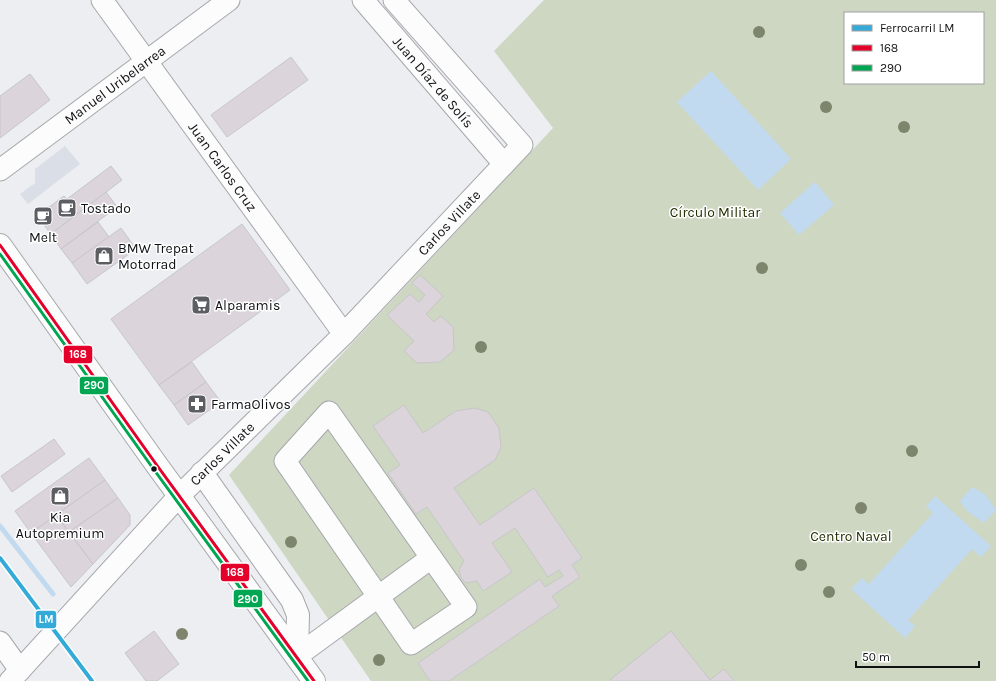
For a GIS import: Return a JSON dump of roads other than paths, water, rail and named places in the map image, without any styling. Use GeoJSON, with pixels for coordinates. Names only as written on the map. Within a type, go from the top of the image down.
{"type":"FeatureCollection","features":[{"type":"Feature","properties":{"kind":"main road"},"geometry":{"type":"LineString","coordinates":[[0,245],[179,496],[314,681]]}},
{"type":"Feature","properties":{"kind":"main road"},"geometry":{"type":"LineString","coordinates":[[202,473],[292,600],[298,615],[297,656]]}},
{"type":"Feature","properties":{"kind":"street","name":"Juan Carlos Cruz"},"geometry":{"type":"LineString","coordinates":[[102,0],[146,63],[344,334]]}},
{"type":"Feature","properties":{"kind":"street","name":"Manuel Uribelarrea"},"geometry":{"type":"LineString","coordinates":[[0,170],[229,0]]}},
{"type":"Feature","properties":{"kind":"street","name":"Juan Díaz de Solís"},"geometry":{"type":"LineString","coordinates":[[363,0],[504,164]]}},
{"type":"Feature","properties":{"kind":"street","name":"Juan Díaz de Solís"},"geometry":{"type":"LineString","coordinates":[[394,0],[522,145]]}},
{"type":"Feature","properties":{"kind":"street","name":"Carlos Villate"},"geometry":{"type":"LineString","coordinates":[[15,676],[179,496],[344,334],[522,145]]}},
{"type":"Feature","properties":{"kind":"street"},"geometry":{"type":"LineString","coordinates":[[329,412],[431,558],[466,607],[411,644],[285,461],[329,412]]}},
{"type":"Feature","properties":{"kind":"street"},"geometry":{"type":"LineString","coordinates":[[297,656],[431,558]]}},
{"type":"Feature","properties":{"kind":"street"},"geometry":{"type":"LineString","coordinates":[[0,642],[15,676]]}},
{"type":"Feature","properties":{"kind":"water"},"geometry":{"type":"Polygon","coordinates":[[[711,71],[791,159],[758,190],[677,102],[711,71]]]}},
{"type":"Feature","properties":{"kind":"water"},"geometry":{"type":"Polygon","coordinates":[[[815,182],[834,205],[799,235],[780,213],[815,182]]]}},
{"type":"Feature","properties":{"kind":"water"},"geometry":{"type":"Polygon","coordinates":[[[972,487],[985,494],[996,510],[984,523],[967,511],[960,501],[972,487]]]}},
{"type":"Feature","properties":{"kind":"water"},"geometry":{"type":"Polygon","coordinates":[[[935,496],[991,546],[981,557],[972,549],[908,620],[915,626],[905,638],[851,589],[862,578],[869,584],[933,513],[926,506],[935,496]]]}},
{"type":"Feature","properties":{"kind":"waterway"},"geometry":{"type":"LineString","coordinates":[[0,526],[53,594]]}},
{"type":"Feature","properties":{"kind":"rail line","name":"LM"},"geometry":{"type":"LineString","coordinates":[[0,558],[92,681]]}},
{"type":"Feature","properties":{"kind":"place","name":"Tostado"},"geometry":{"type":"Point","coordinates":[67,208]}},
{"type":"Feature","properties":{"kind":"place","name":"Melt"},"geometry":{"type":"Point","coordinates":[43,216]}},
{"type":"Feature","properties":{"kind":"place","name":"BMW Trepat Motorrad"},"geometry":{"type":"Point","coordinates":[104,256]}},
{"type":"Feature","properties":{"kind":"place","name":"Alparamis"},"geometry":{"type":"Point","coordinates":[201,305]}},
{"type":"Feature","properties":{"kind":"place","name":"FarmaOlivos"},"geometry":{"type":"Point","coordinates":[197,404]}},
{"type":"Feature","properties":{"kind":"place","name":"Kia Autopremium"},"geometry":{"type":"Point","coordinates":[60,496]}},
{"type":"Feature","properties":{"kind":"park label","name":"Círculo Militar"},"geometry":{"type":"Point","coordinates":[715,212]}},
{"type":"Feature","properties":{"kind":"park label","name":"Centro Naval"},"geometry":{"type":"Point","coordinates":[851,536]}}]}
